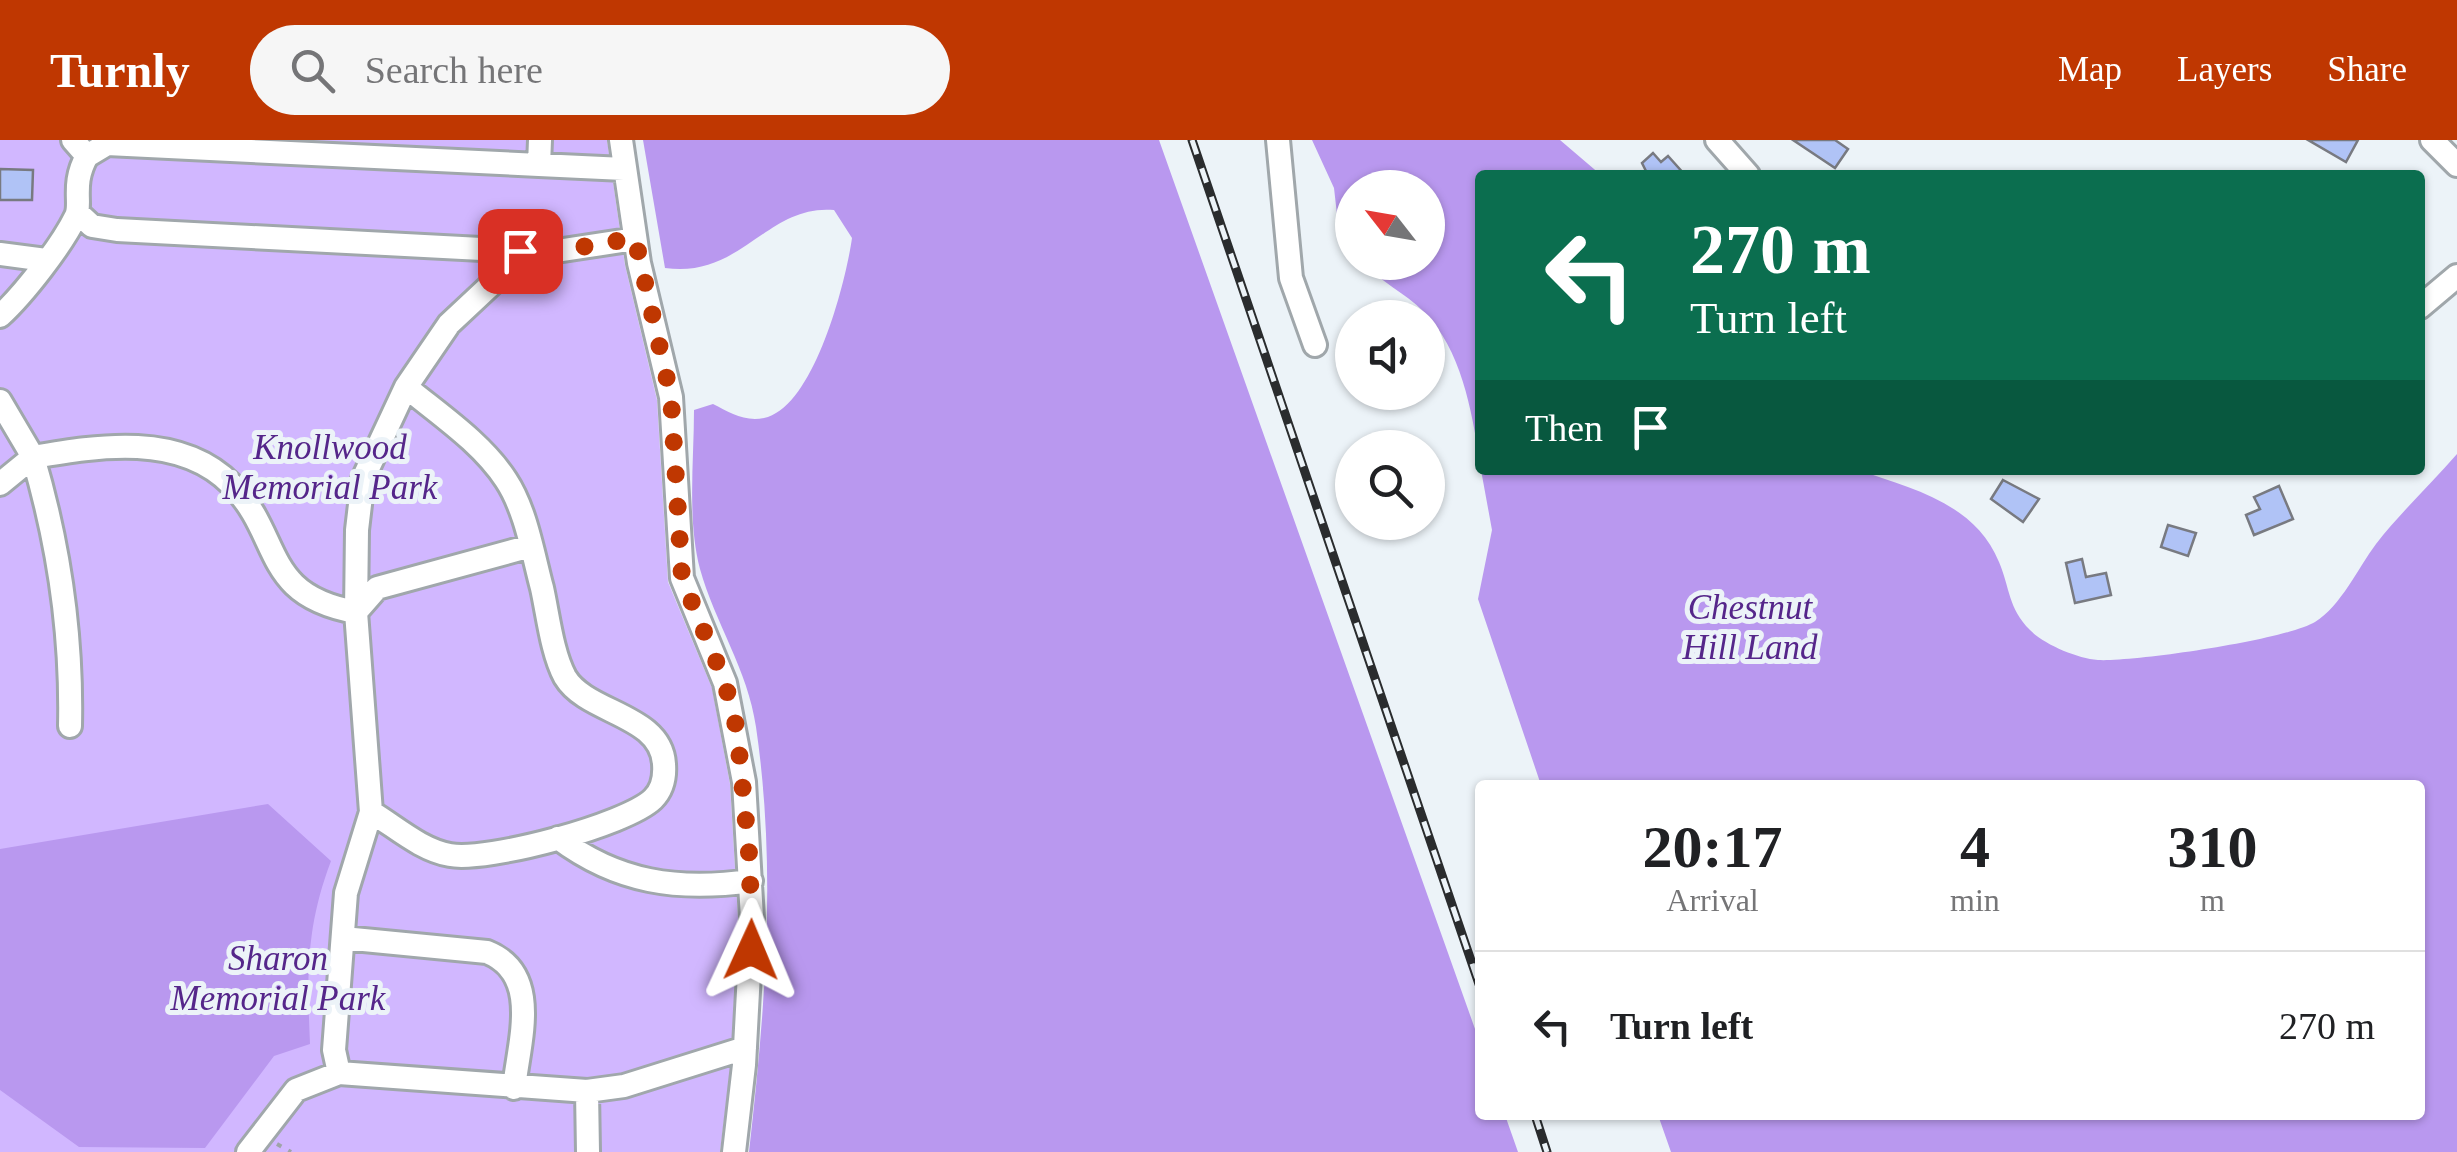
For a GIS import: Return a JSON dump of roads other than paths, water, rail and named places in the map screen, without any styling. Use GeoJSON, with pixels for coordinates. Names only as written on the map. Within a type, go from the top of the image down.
{"type":"FeatureCollection","features":[{"type":"Feature","properties":{"kind":"street"},"geometry":{"type":"LineString","coordinates":[[539,165],[540,140]]}},
{"type":"Feature","properties":{"kind":"street"},"geometry":{"type":"LineString","coordinates":[[621,140],[635,238],[671,397],[682,578],[735,717],[751,882],[745,1048],[734,1152]]}},
{"type":"Feature","properties":{"kind":"street"},"geometry":{"type":"LineString","coordinates":[[1278,140],[1290,278],[1315,345]]}},
{"type":"Feature","properties":{"kind":"street"},"geometry":{"type":"LineString","coordinates":[[1717,140],[1744,170]]}},
{"type":"Feature","properties":{"kind":"street"},"geometry":{"type":"LineString","coordinates":[[2432,140],[2457,164]]}},
{"type":"Feature","properties":{"kind":"street"},"geometry":{"type":"LineString","coordinates":[[0,316],[27,290],[78,213],[76,177],[84,145],[624,169]]}},
{"type":"Feature","properties":{"kind":"street"},"geometry":{"type":"LineString","coordinates":[[78,213],[92,226],[117,230],[520,251],[563,250],[635,238]]}},
{"type":"Feature","properties":{"kind":"street"},"geometry":{"type":"LineString","coordinates":[[339,1073],[334,1050],[343,938],[352,866],[370,812],[356,612],[357,530],[363,479],[406,387],[449,324],[511,266],[520,251]]}},
{"type":"Feature","properties":{"kind":"street"},"geometry":{"type":"LineString","coordinates":[[0,254],[46,260]]}},
{"type":"Feature","properties":{"kind":"street"},"geometry":{"type":"LineString","coordinates":[[2425,304],[2457,276]]}},
{"type":"Feature","properties":{"kind":"street"},"geometry":{"type":"LineString","coordinates":[[370,812],[415,840],[448,855],[464,856],[558,838],[644,805],[663,783],[664,759],[648,733],[584,696],[565,676],[531,546],[507,481],[464,435],[406,387]]}},
{"type":"Feature","properties":{"kind":"street"},"geometry":{"type":"LineString","coordinates":[[0,401],[33,457],[53,524],[64,607],[70,726]]}},
{"type":"Feature","properties":{"kind":"street"},"geometry":{"type":"LineString","coordinates":[[0,484],[33,457],[118,445],[185,456],[232,485],[283,574],[328,607],[356,612]]}},
{"type":"Feature","properties":{"kind":"street"},"geometry":{"type":"LineString","coordinates":[[356,612],[377,588],[531,546]]}},
{"type":"Feature","properties":{"kind":"street"},"geometry":{"type":"LineString","coordinates":[[558,838],[582,856],[645,882],[702,888],[751,882]]}},
{"type":"Feature","properties":{"kind":"street"},"geometry":{"type":"LineString","coordinates":[[343,938],[487,952],[506,959],[519,977],[524,1000],[514,1088]]}},
{"type":"Feature","properties":{"kind":"street"},"geometry":{"type":"LineString","coordinates":[[248,1152],[283,1101],[296,1090],[339,1073],[587,1092],[624,1086],[745,1048]]}},
{"type":"Feature","properties":{"kind":"street"},"geometry":{"type":"LineString","coordinates":[[587,1092],[588,1152]]}},
{"type":"Feature","properties":{"kind":"railway"},"geometry":{"type":"LineString","coordinates":[[1192,140],[1475,972]]}},
{"type":"Feature","properties":{"kind":"railway"},"geometry":{"type":"LineString","coordinates":[[1537,1120],[1547,1152]]}},
{"type":"Feature","properties":{"kind":"park label","name":"Knollwood Memorial Park"},"geometry":{"type":"Point","coordinates":[330,467]}},
{"type":"Feature","properties":{"kind":"park label","name":"Chestnut Hill Land"},"geometry":{"type":"Point","coordinates":[1750,627]}},
{"type":"Feature","properties":{"kind":"park label","name":"Sharon Memorial Park"},"geometry":{"type":"Point","coordinates":[278,978]}}]}
